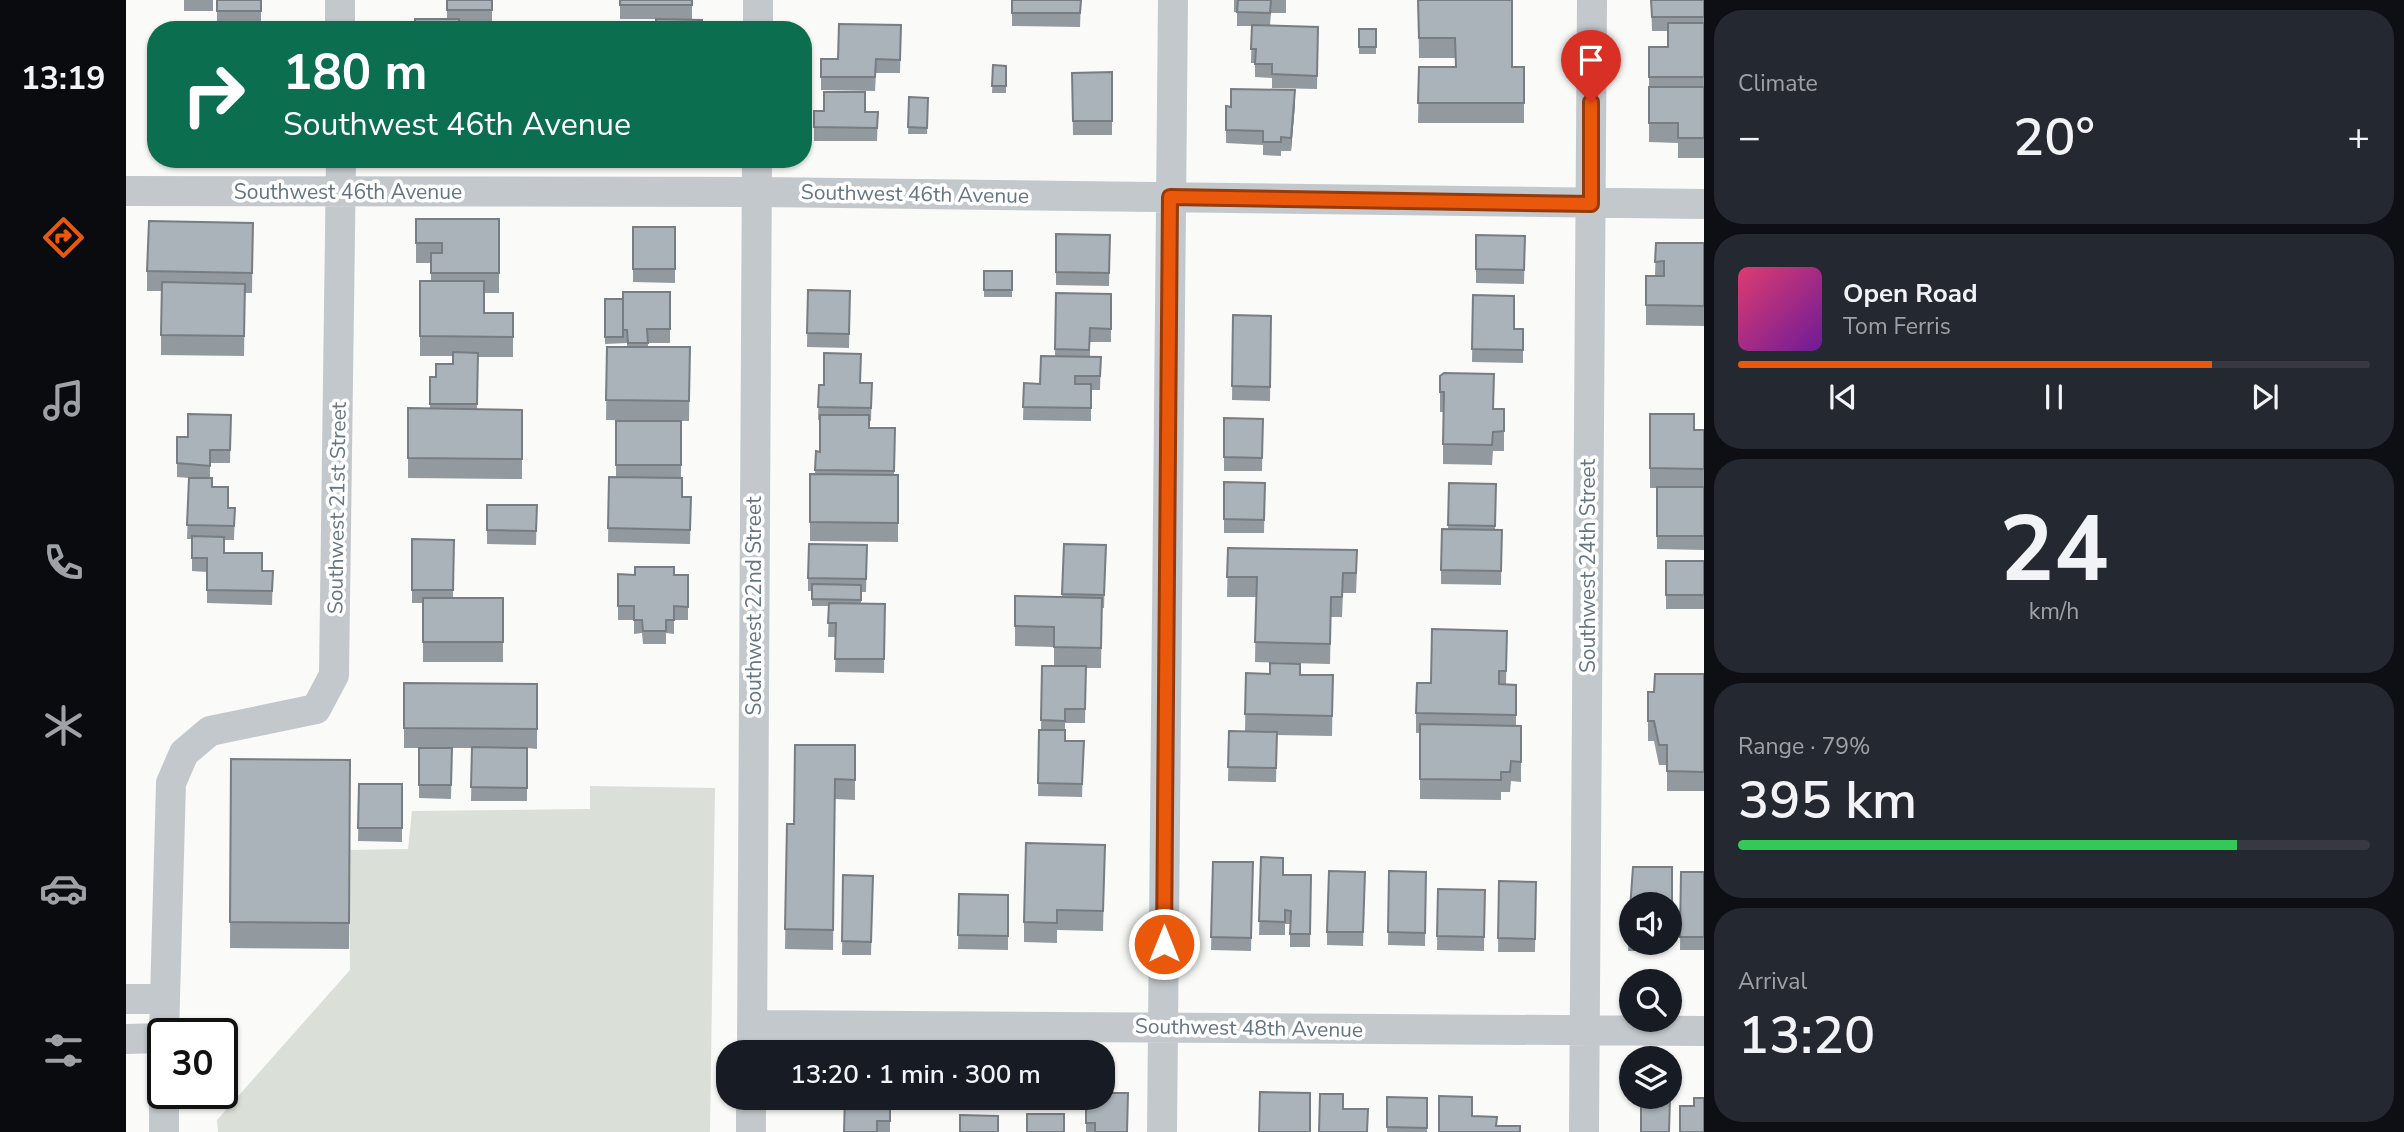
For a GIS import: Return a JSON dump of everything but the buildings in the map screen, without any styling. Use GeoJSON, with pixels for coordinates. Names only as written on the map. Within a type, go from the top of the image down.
{"type":"FeatureCollection","features":[{"type":"Feature","properties":{"kind":"street"},"geometry":{"type":"LineString","coordinates":[[340,0],[340,21]]}},
{"type":"Feature","properties":{"kind":"street"},"geometry":{"type":"LineString","coordinates":[[758,0],[758,21]]}},
{"type":"Feature","properties":{"kind":"street"},"geometry":{"type":"LineString","coordinates":[[1162,1132],[1172,0]]}},
{"type":"Feature","properties":{"kind":"street","name":"Southwest 24th Street"},"geometry":{"type":"LineString","coordinates":[[1584,1132],[1592,0]]}},
{"type":"Feature","properties":{"kind":"street","name":"Southwest 21st Street"},"geometry":{"type":"LineString","coordinates":[[165,999],[171,783],[184,753],[210,731],[316,709],[334,675],[341,168]]}},
{"type":"Feature","properties":{"kind":"street","name":"Southwest 22nd Street"},"geometry":{"type":"LineString","coordinates":[[752,1038],[757,168]]}},
{"type":"Feature","properties":{"kind":"street","name":"Southwest 46th Avenue"},"geometry":{"type":"LineString","coordinates":[[126,191],[757,192],[1704,204]]}},
{"type":"Feature","properties":{"kind":"street"},"geometry":{"type":"LineString","coordinates":[[126,999],[165,999],[164,1018]]}},
{"type":"Feature","properties":{"kind":"street","name":"Southwest 48th Avenue"},"geometry":{"type":"LineString","coordinates":[[752,1038],[1163,1027],[1704,1031]]}},
{"type":"Feature","properties":{"kind":"street"},"geometry":{"type":"LineString","coordinates":[[126,1039],[147,1037]]}},
{"type":"Feature","properties":{"kind":"street"},"geometry":{"type":"LineString","coordinates":[[164,1109],[164,1132]]}},
{"type":"Feature","properties":{"kind":"street"},"geometry":{"type":"LineString","coordinates":[[751,1110],[751,1132]]}},
{"type":"Feature","properties":{"kind":"shaded area"},"geometry":{"type":"Polygon","coordinates":[[[590,786],[715,788],[710,1132],[218,1132],[217,1120],[227,1109],[238,1109],[238,1096],[350,970],[349,850],[408,849],[412,811],[590,809],[590,786]]]}},
{"type":"Feature","properties":{"kind":"route"},"geometry":{"type":"LineString","coordinates":[[1164,944],[1170,197],[1591,204],[1591,102]]}}]}
